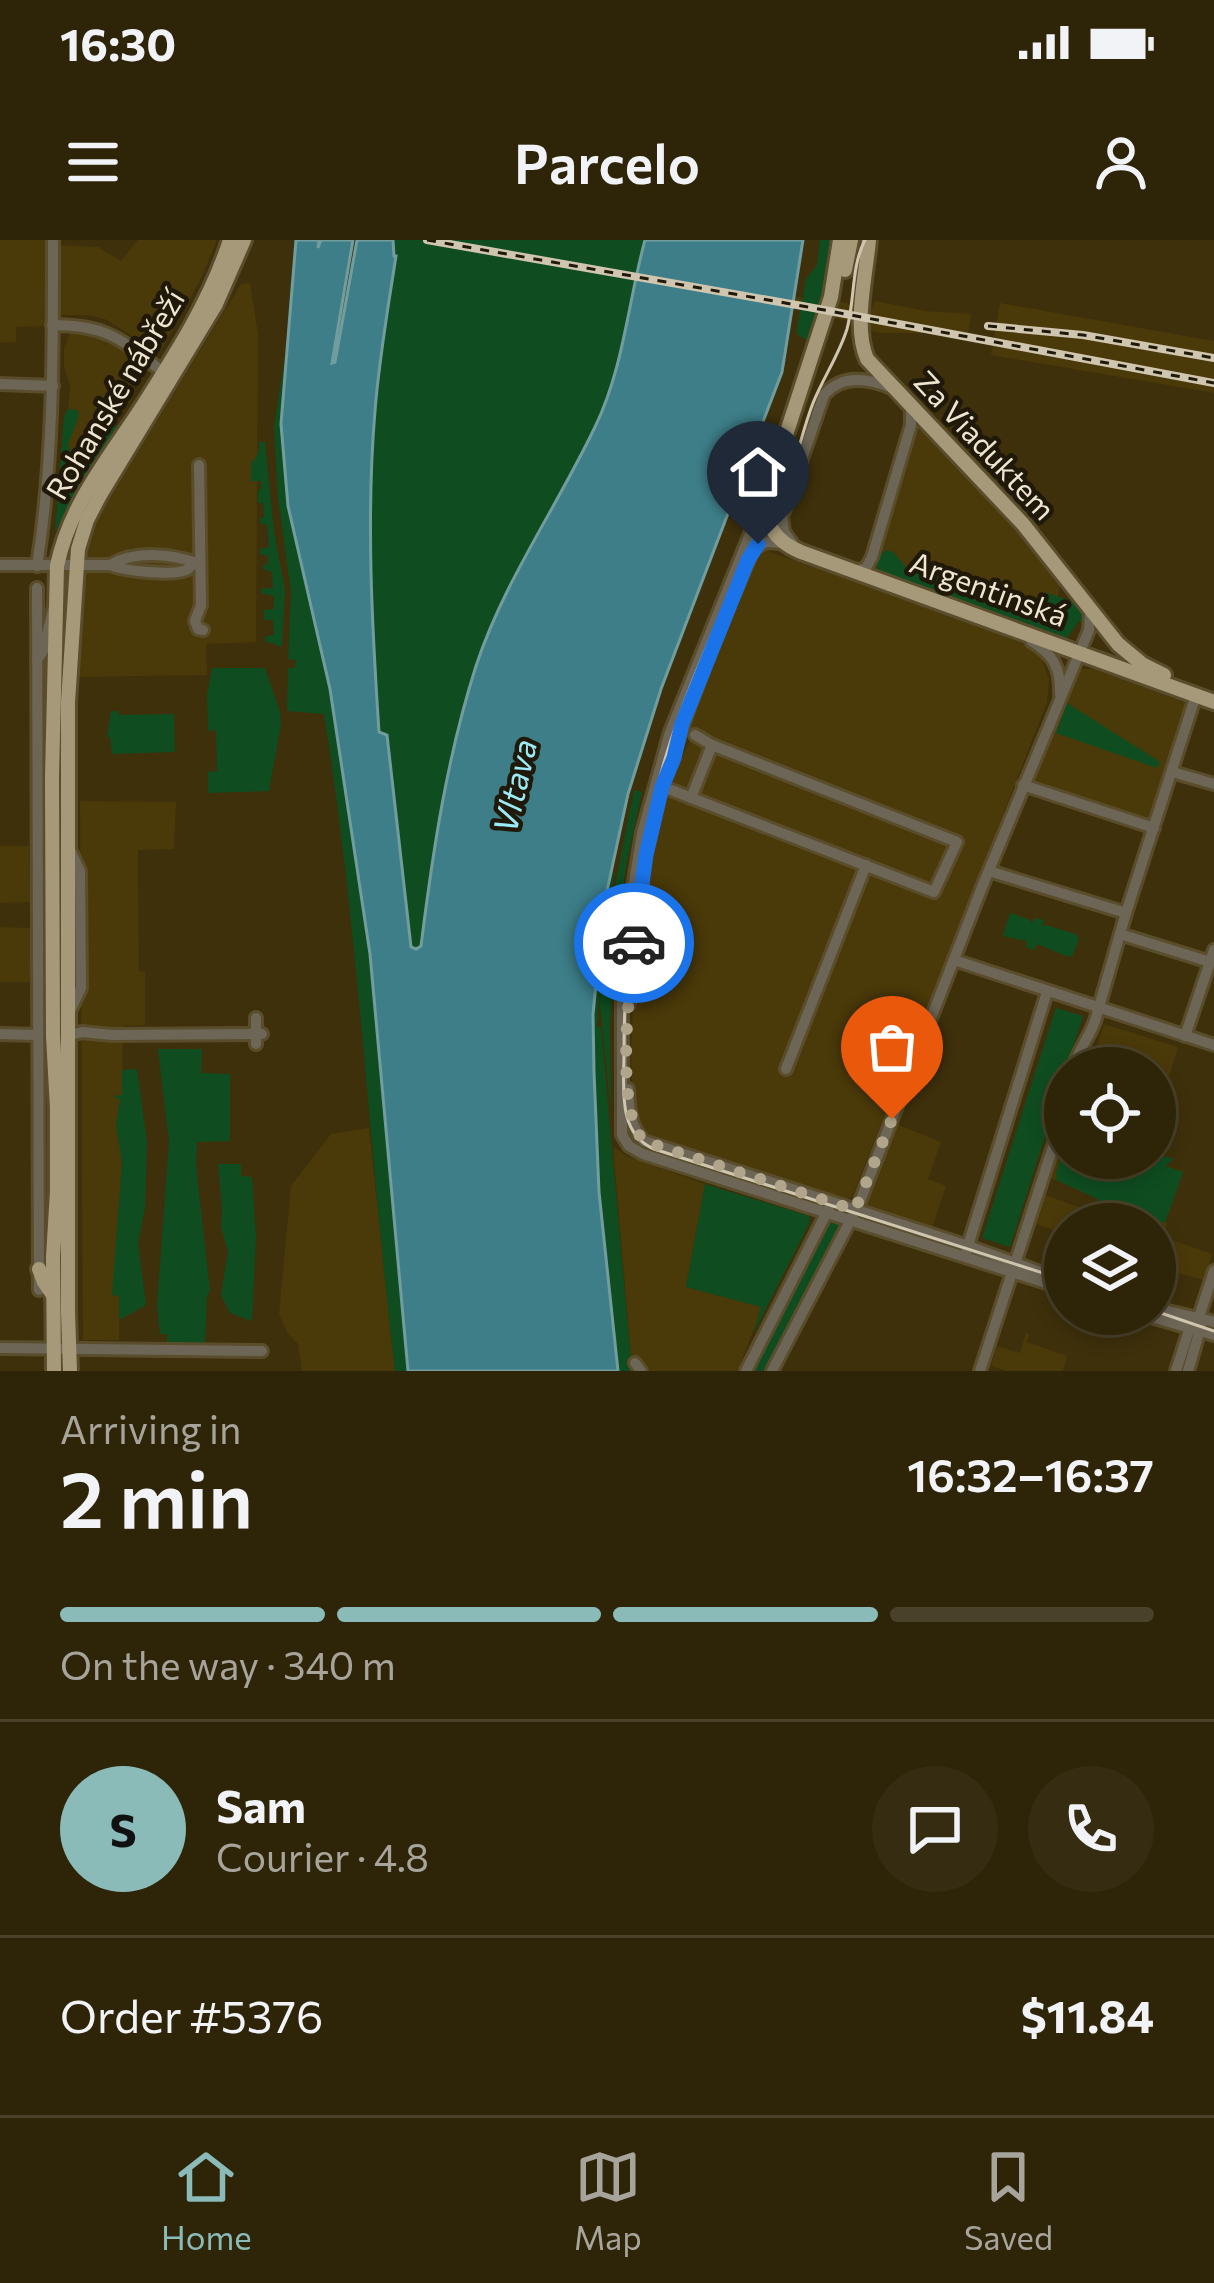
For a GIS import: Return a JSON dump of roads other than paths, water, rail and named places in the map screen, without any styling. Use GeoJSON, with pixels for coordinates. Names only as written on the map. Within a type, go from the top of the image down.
{"type":"FeatureCollection","features":[{"type":"Feature","properties":{"kind":"main road","name":"Rohanské nábřeží"},"geometry":{"type":"LineString","coordinates":[[53,1371],[61,1348],[53,1036],[57,566],[81,501],[206,299],[230,240]]}},
{"type":"Feature","properties":{"kind":"main road","name":"Rohanské nábřeží"},"geometry":{"type":"LineString","coordinates":[[70,1371],[46,1292],[57,1191],[53,1036],[67,1018],[67,717],[75,566],[82,534],[100,495],[216,304],[244,240]]}},
{"type":"Feature","properties":{"kind":"main road"},"geometry":{"type":"LineString","coordinates":[[782,543],[772,532],[764,507],[835,284],[840,240]]}},
{"type":"Feature","properties":{"kind":"main road"},"geometry":{"type":"LineString","coordinates":[[802,391],[831,324],[851,240]]}},
{"type":"Feature","properties":{"kind":"main road","name":"Za Viaduktem"},"geometry":{"type":"LineString","coordinates":[[869,240],[863,351],[874,369],[1023,524],[1090,608]]}},
{"type":"Feature","properties":{"kind":"main road","name":"Argentinská"},"geometry":{"type":"LineString","coordinates":[[782,543],[1214,702]]}},
{"type":"Feature","properties":{"kind":"main road","name":"Argentinská"},"geometry":{"type":"LineString","coordinates":[[1090,608],[1118,644],[1142,664],[1214,693]]}},
{"type":"Feature","properties":{"kind":"main road"},"geometry":{"type":"LineString","coordinates":[[39,1269],[46,1292]]}},
{"type":"Feature","properties":{"kind":"street"},"geometry":{"type":"LineString","coordinates":[[37,566],[53,386],[53,240]]}},
{"type":"Feature","properties":{"kind":"street"},"geometry":{"type":"LineString","coordinates":[[52,325],[102,330],[163,372]]}},
{"type":"Feature","properties":{"kind":"street"},"geometry":{"type":"LineString","coordinates":[[801,552],[784,532],[782,518],[824,395],[836,384],[855,380],[895,390]]}},
{"type":"Feature","properties":{"kind":"street"},"geometry":{"type":"LineString","coordinates":[[0,384],[53,386]]}},
{"type":"Feature","properties":{"kind":"street"},"geometry":{"type":"LineString","coordinates":[[856,571],[866,568],[872,557],[911,424],[911,406]]}},
{"type":"Feature","properties":{"kind":"street"},"geometry":{"type":"LineString","coordinates":[[199,465],[201,605]]}},
{"type":"Feature","properties":{"kind":"street"},"geometry":{"type":"LineString","coordinates":[[764,507],[666,746],[642,833],[622,985],[620,1123],[625,1140],[1044,1278]]}},
{"type":"Feature","properties":{"kind":"street"},"geometry":{"type":"LineString","coordinates":[[640,1146],[631,1118],[627,1039],[635,928],[648,845],[680,730],[748,560],[756,545],[782,543]]}},
{"type":"Feature","properties":{"kind":"street"},"geometry":{"type":"LineString","coordinates":[[0,565],[185,571],[197,563]]}},
{"type":"Feature","properties":{"kind":"street"},"geometry":{"type":"LineString","coordinates":[[37,588],[36,661],[53,1036],[39,1269]]}},
{"type":"Feature","properties":{"kind":"street"},"geometry":{"type":"LineString","coordinates":[[36,661],[56,601]]}},
{"type":"Feature","properties":{"kind":"street"},"geometry":{"type":"LineString","coordinates":[[772,1371],[852,1215],[1080,653],[1091,623],[1090,608]]}},
{"type":"Feature","properties":{"kind":"street"},"geometry":{"type":"LineString","coordinates":[[1007,626],[1054,659],[1059,703]]}},
{"type":"Feature","properties":{"kind":"street"},"geometry":{"type":"LineString","coordinates":[[1080,1047],[1089,1038],[1196,695]]}},
{"type":"Feature","properties":{"kind":"street"},"geometry":{"type":"LineString","coordinates":[[671,790],[934,892],[957,842],[694,735]]}},
{"type":"Feature","properties":{"kind":"street"},"geometry":{"type":"LineString","coordinates":[[691,797],[712,746]]}},
{"type":"Feature","properties":{"kind":"street"},"geometry":{"type":"LineString","coordinates":[[1172,772],[1214,784]]}},
{"type":"Feature","properties":{"kind":"street"},"geometry":{"type":"LineString","coordinates":[[1024,785],[1154,828]]}},
{"type":"Feature","properties":{"kind":"street"},"geometry":{"type":"LineString","coordinates":[[786,1069],[866,865]]}},
{"type":"Feature","properties":{"kind":"street"},"geometry":{"type":"LineString","coordinates":[[989,871],[1126,913]]}},
{"type":"Feature","properties":{"kind":"street"},"geometry":{"type":"LineString","coordinates":[[1120,934],[1212,956],[1185,1036]]}},
{"type":"Feature","properties":{"kind":"street"},"geometry":{"type":"LineString","coordinates":[[954,960],[1214,1045]]}},
{"type":"Feature","properties":{"kind":"street"},"geometry":{"type":"LineString","coordinates":[[966,1251],[1047,992]]}},
{"type":"Feature","properties":{"kind":"street"},"geometry":{"type":"LineString","coordinates":[[0,1034],[82,1041],[112,1035],[258,1038],[256,1018]]}},
{"type":"Feature","properties":{"kind":"street"},"geometry":{"type":"LineString","coordinates":[[980,1371],[1044,1174]]}},
{"type":"Feature","properties":{"kind":"street"},"geometry":{"type":"LineString","coordinates":[[746,1371],[829,1208]]}},
{"type":"Feature","properties":{"kind":"street"},"geometry":{"type":"LineString","coordinates":[[1188,1371],[1214,1271]]}},
{"type":"Feature","properties":{"kind":"street"},"geometry":{"type":"LineString","coordinates":[[1176,1312],[1214,1322]]}},
{"type":"Feature","properties":{"kind":"street"},"geometry":{"type":"LineString","coordinates":[[1177,1371],[1201,1333]]}},
{"type":"Feature","properties":{"kind":"street"},"geometry":{"type":"LineString","coordinates":[[0,1348],[262,1351]]}},
{"type":"Feature","properties":{"kind":"water","name":"Vltava"},"geometry":{"type":"Polygon","coordinates":[[[296,240],[319,240],[318,248],[321,240],[353,240],[332,363],[357,240],[393,240],[396,256],[375,411],[371,572],[379,732],[387,735],[411,947],[416,949],[421,946],[449,769],[476,666],[501,604],[605,404],[645,240],[803,240],[782,372],[661,689],[628,794],[604,905],[593,1014],[594,1072],[599,1192],[618,1371],[408,1371],[370,954],[330,689],[288,506],[281,424],[296,240]]]}},
{"type":"Feature","properties":{"kind":"tram line"},"geometry":{"type":"LineString","coordinates":[[865,240],[844,339],[813,403],[786,485],[748,550],[702,657],[656,792],[630,940],[625,1108],[634,1132],[654,1149],[1044,1273]]}},
{"type":"Feature","properties":{"kind":"tram line"},"geometry":{"type":"LineString","coordinates":[[1176,1318],[1214,1331]]}},
{"type":"Feature","properties":{"kind":"railway"},"geometry":{"type":"LineString","coordinates":[[427,240],[1214,383]]}},
{"type":"Feature","properties":{"kind":"railway"},"geometry":{"type":"LineString","coordinates":[[988,326],[1083,335],[1214,358]]}}]}
